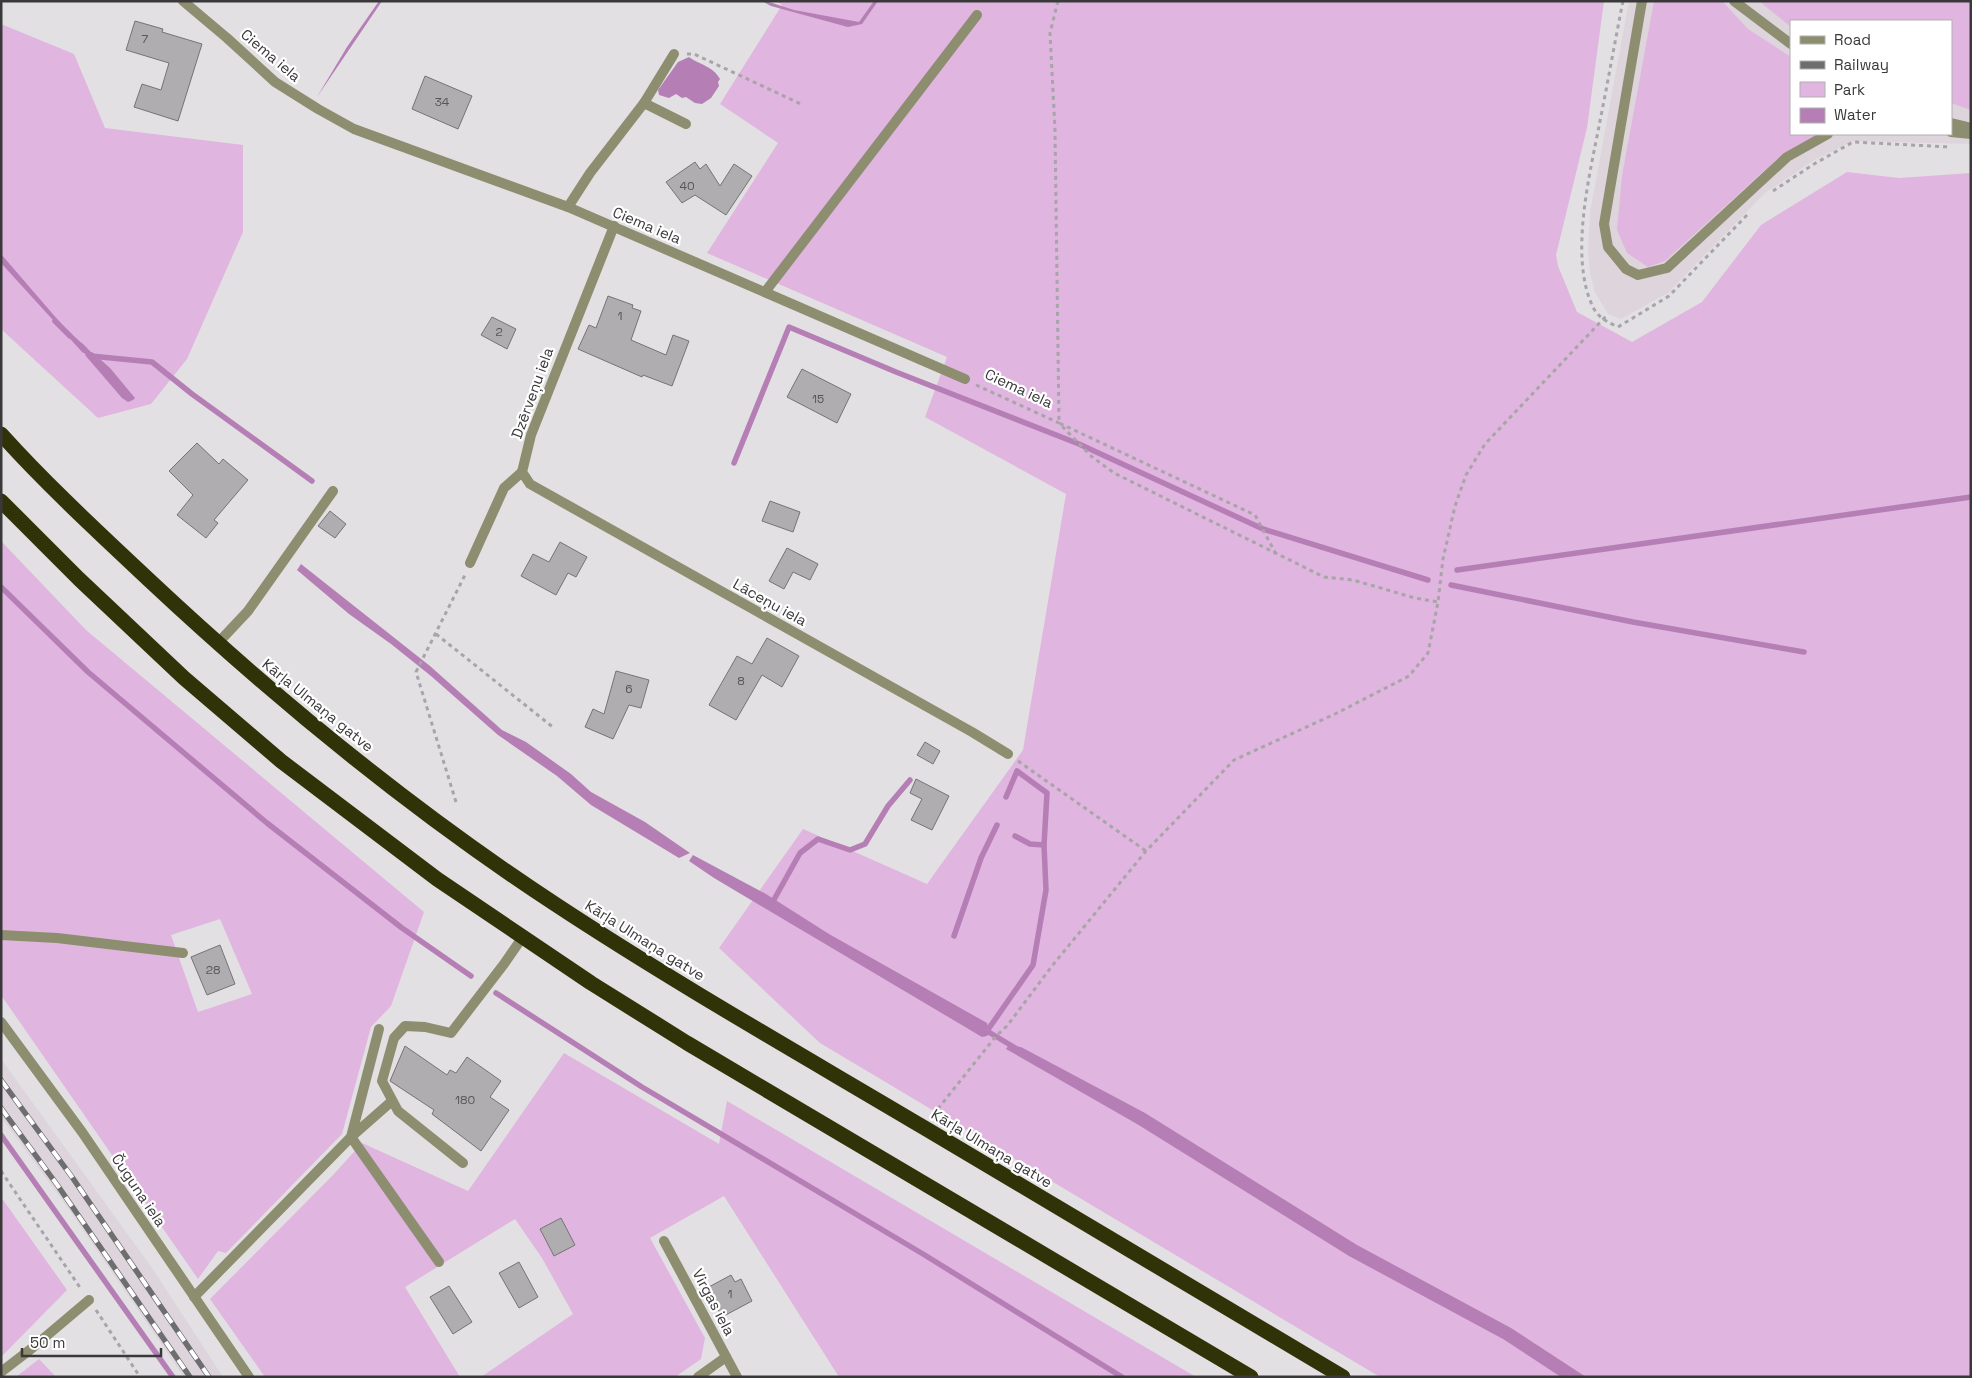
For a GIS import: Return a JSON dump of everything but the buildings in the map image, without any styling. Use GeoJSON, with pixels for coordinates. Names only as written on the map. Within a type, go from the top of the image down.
{"type":"FeatureCollection","features":[{"type":"Feature","properties":{"kind":"highway","name":"Kārļa Ulmaņa gatve"},"geometry":{"type":"LineString","coordinates":[[1,434],[126,559],[216,644],[325,736],[449,830],[552,903],[677,982],[1343,1377]]}},
{"type":"Feature","properties":{"kind":"highway"},"geometry":{"type":"LineString","coordinates":[[1,501],[79,579],[184,678],[281,761],[437,879],[591,984],[759,1087],[1251,1377]]}},
{"type":"Feature","properties":{"kind":"street","name":"Ciema iela"},"geometry":{"type":"LineString","coordinates":[[183,1],[275,82],[354,129],[614,226],[965,380]]}},
{"type":"Feature","properties":{"kind":"street"},"geometry":{"type":"LineString","coordinates":[[1642,1],[1604,224],[1608,247],[1626,269],[1638,275],[1667,268],[1787,157],[1826,135]]}},
{"type":"Feature","properties":{"kind":"street"},"geometry":{"type":"LineString","coordinates":[[1734,1],[1790,43]]}},
{"type":"Feature","properties":{"kind":"street"},"geometry":{"type":"LineString","coordinates":[[765,292],[977,15]]}},
{"type":"Feature","properties":{"kind":"street"},"geometry":{"type":"LineString","coordinates":[[568,208],[590,173],[644,103],[674,54]]}},
{"type":"Feature","properties":{"kind":"street"},"geometry":{"type":"LineString","coordinates":[[644,103],[686,124]]}},
{"type":"Feature","properties":{"kind":"street"},"geometry":{"type":"LineString","coordinates":[[1952,123],[1971,128]]}},
{"type":"Feature","properties":{"kind":"street"},"geometry":{"type":"LineString","coordinates":[[1952,132],[1971,134]]}},
{"type":"Feature","properties":{"kind":"street","name":"Dzērveņu iela"},"geometry":{"type":"LineString","coordinates":[[522,472],[531,435],[614,226]]}},
{"type":"Feature","properties":{"kind":"street"},"geometry":{"type":"LineString","coordinates":[[470,563],[504,488],[522,472]]}},
{"type":"Feature","properties":{"kind":"street","name":"Lāceņu iela"},"geometry":{"type":"LineString","coordinates":[[522,472],[530,484],[546,494],[972,732],[1008,754]]}},
{"type":"Feature","properties":{"kind":"street"},"geometry":{"type":"LineString","coordinates":[[216,644],[248,611],[333,491]]}},
{"type":"Feature","properties":{"kind":"street"},"geometry":{"type":"LineString","coordinates":[[1,935],[57,938],[184,953]]}},
{"type":"Feature","properties":{"kind":"street"},"geometry":{"type":"LineString","coordinates":[[463,1164],[398,1112],[382,1081],[394,1038],[405,1026],[425,1027],[451,1033],[522,938]]}},
{"type":"Feature","properties":{"kind":"street","name":"Čuguna iela"},"geometry":{"type":"LineString","coordinates":[[1,1022],[82,1132],[249,1377]]}},
{"type":"Feature","properties":{"kind":"street"},"geometry":{"type":"LineString","coordinates":[[379,1029],[351,1137],[439,1262]]}},
{"type":"Feature","properties":{"kind":"street"},"geometry":{"type":"LineString","coordinates":[[194,1297],[351,1137],[392,1101]]}},
{"type":"Feature","properties":{"kind":"street","name":"Virgas iela"},"geometry":{"type":"LineString","coordinates":[[664,1240],[737,1377]]}},
{"type":"Feature","properties":{"kind":"street"},"geometry":{"type":"LineString","coordinates":[[1,1372],[31,1350],[89,1300]]}},
{"type":"Feature","properties":{"kind":"street"},"geometry":{"type":"LineString","coordinates":[[698,1377],[726,1357]]}},
{"type":"Feature","properties":{"kind":"path"},"geometry":{"type":"LineString","coordinates":[[1058,1],[1050,33],[1055,130],[1059,423],[1255,515],[1276,554]]}},
{"type":"Feature","properties":{"kind":"path"},"geometry":{"type":"LineString","coordinates":[[1623,1],[1584,210],[1583,257],[1586,282],[1595,310],[1602,320],[1618,327],[1669,296],[1755,208]]}},
{"type":"Feature","properties":{"kind":"path"},"geometry":{"type":"LineString","coordinates":[[674,54],[694,54],[803,105]]}},
{"type":"Feature","properties":{"kind":"path"},"geometry":{"type":"LineString","coordinates":[[1768,195],[1814,164],[1853,142],[1951,147]]}},
{"type":"Feature","properties":{"kind":"path"},"geometry":{"type":"LineString","coordinates":[[923,1127],[996,1036],[1007,1026],[1052,966],[1146,852],[1234,760],[1335,714],[1409,676],[1428,653],[1438,602],[1443,559],[1455,506],[1466,475],[1485,444],[1608,314]]}},
{"type":"Feature","properties":{"kind":"path","name":"Ciema iela"},"geometry":{"type":"LineString","coordinates":[[965,380],[1059,423],[1091,456],[1107,467],[1324,577],[1352,580],[1415,598],[1438,602]]}},
{"type":"Feature","properties":{"kind":"path"},"geometry":{"type":"LineString","coordinates":[[456,802],[416,672],[470,563]]}},
{"type":"Feature","properties":{"kind":"path"},"geometry":{"type":"LineString","coordinates":[[436,634],[554,728]]}},
{"type":"Feature","properties":{"kind":"path"},"geometry":{"type":"LineString","coordinates":[[1008,754],[1146,852]]}},
{"type":"Feature","properties":{"kind":"path"},"geometry":{"type":"LineString","coordinates":[[1,1171],[140,1377]]}},
{"type":"Feature","properties":{"kind":"shaded area"},"geometry":{"type":"Polygon","coordinates":[[[1629,1],[1971,1],[1971,144],[1853,141],[1814,160],[1765,193],[1668,293],[1621,319],[1608,314],[1595,292],[1590,273],[1588,252],[1590,212],[1629,1]]]}},
{"type":"Feature","properties":{"kind":"shaded area"},"geometry":{"type":"Polygon","coordinates":[[[1,1059],[152,1268],[223,1377],[184,1377],[68,1208],[1,1117],[1,1059]]]}},
{"type":"Feature","properties":{"kind":"green space"},"geometry":{"type":"Polygon","coordinates":[[[776,1],[1604,1],[1587,128],[1556,255],[1558,266],[1577,312],[1632,342],[1702,302],[1761,225],[1847,172],[1899,178],[1971,173],[1971,1377],[1380,1377],[820,1043],[719,948],[803,829],[927,884],[1023,750],[1066,494],[925,417],[947,357],[707,253],[778,143],[720,104],[782,5],[776,1]]]}},
{"type":"Feature","properties":{"kind":"green space"},"geometry":{"type":"Polygon","coordinates":[[[1654,1],[1722,1],[1748,29],[1790,56],[1790,135],[1817,135],[1776,160],[1665,261],[1648,267],[1627,253],[1617,230],[1622,176],[1654,1]]]}},
{"type":"Feature","properties":{"kind":"green space"},"geometry":{"type":"Polygon","coordinates":[[[1759,1],[1971,1],[1971,110],[1952,103],[1952,20],[1790,20],[1790,26],[1759,1]]]}},
{"type":"Feature","properties":{"kind":"green space"},"geometry":{"type":"Polygon","coordinates":[[[1,24],[74,54],[105,128],[243,145],[243,232],[187,359],[151,404],[98,418],[1,329],[1,24]]]}},
{"type":"Feature","properties":{"kind":"green space"},"geometry":{"type":"Polygon","coordinates":[[[1,541],[86,630],[424,912],[391,1006],[371,1027],[342,1134],[226,1253],[218,1251],[198,1279],[1,995],[1,541]],[[220,919],[171,935],[198,1012],[252,994],[220,919]]]}},
{"type":"Feature","properties":{"kind":"green space"},"geometry":{"type":"Polygon","coordinates":[[[564,1053],[719,1144],[727,1101],[1196,1377],[839,1377],[724,1196],[650,1238],[705,1338],[701,1359],[675,1377],[481,1377],[573,1314],[542,1258],[515,1219],[405,1287],[460,1377],[265,1377],[210,1299],[333,1175],[362,1143],[468,1191],[564,1053]]]}},
{"type":"Feature","properties":{"kind":"green space"},"geometry":{"type":"Polygon","coordinates":[[[1,1197],[67,1290],[1,1357],[1,1197]]]}},
{"type":"Feature","properties":{"kind":"green space"},"geometry":{"type":"Polygon","coordinates":[[[39,1359],[56,1377],[16,1377],[39,1359]]]}},
{"type":"Feature","properties":{"kind":"water"},"geometry":{"type":"Polygon","coordinates":[[[379,1],[382,1],[317,97],[347,47],[379,1]]]}},
{"type":"Feature","properties":{"kind":"water"},"geometry":{"type":"Polygon","coordinates":[[[762,1],[794,10],[859,22],[874,1],[878,1],[862,24],[848,27],[771,6],[762,1]]]}},
{"type":"Feature","properties":{"kind":"water"},"geometry":{"type":"Polygon","coordinates":[[[689,57],[710,68],[720,79],[718,82],[719,86],[711,98],[702,104],[695,103],[686,97],[682,98],[676,94],[669,98],[659,95],[658,90],[678,62],[689,57]]]}},
{"type":"Feature","properties":{"kind":"water"},"geometry":{"type":"Polygon","coordinates":[[[1,254],[64,327],[87,348],[83,353],[1,263],[1,254]]]}},
{"type":"Feature","properties":{"kind":"water"},"geometry":{"type":"Polygon","coordinates":[[[92,352],[110,368],[135,398],[133,400],[128,402],[122,398],[85,355],[92,352]]]}},
{"type":"Feature","properties":{"kind":"water"},"geometry":{"type":"Polygon","coordinates":[[[301,564],[430,666],[502,730],[526,742],[571,774],[591,792],[645,822],[690,853],[679,858],[591,805],[557,776],[498,735],[431,676],[349,614],[297,570],[301,564]]]}},
{"type":"Feature","properties":{"kind":"water"},"geometry":{"type":"Polygon","coordinates":[[[693,855],[766,894],[829,934],[987,1023],[989,1033],[987,1036],[982,1037],[714,878],[689,861],[693,855]]]}},
{"type":"Feature","properties":{"kind":"water"},"geometry":{"type":"Polygon","coordinates":[[[1008,1046],[1021,1047],[1145,1113],[1357,1245],[1511,1328],[1586,1377],[1561,1377],[1503,1339],[1349,1256],[1137,1124],[1006,1049],[1008,1046]]]}},
{"type":"Feature","properties":{"kind":"waterway"},"geometry":{"type":"LineString","coordinates":[[55,321],[70,336]]}},
{"type":"Feature","properties":{"kind":"waterway"},"geometry":{"type":"LineString","coordinates":[[734,463],[789,327],[896,372],[1079,444],[1263,529],[1428,580]]}},
{"type":"Feature","properties":{"kind":"waterway"},"geometry":{"type":"LineString","coordinates":[[81,346],[91,356],[152,362],[192,394],[312,481]]}},
{"type":"Feature","properties":{"kind":"waterway"},"geometry":{"type":"LineString","coordinates":[[1457,570],[1971,497]]}},
{"type":"Feature","properties":{"kind":"waterway"},"geometry":{"type":"LineString","coordinates":[[1451,585],[1633,622],[1804,652]]}},
{"type":"Feature","properties":{"kind":"waterway"},"geometry":{"type":"LineString","coordinates":[[1,587],[88,672],[267,823],[402,928],[471,976]]}},
{"type":"Feature","properties":{"kind":"waterway"},"geometry":{"type":"LineString","coordinates":[[987,1031],[1033,965],[1046,890],[1044,845],[1047,793],[1017,771],[1006,797]]}},
{"type":"Feature","properties":{"kind":"waterway"},"geometry":{"type":"LineString","coordinates":[[771,905],[800,853],[818,839],[850,850],[865,844],[888,806],[910,780]]}},
{"type":"Feature","properties":{"kind":"waterway"},"geometry":{"type":"LineString","coordinates":[[954,936],[981,858],[997,825]]}},
{"type":"Feature","properties":{"kind":"waterway"},"geometry":{"type":"LineString","coordinates":[[1015,836],[1030,844],[1044,845]]}},
{"type":"Feature","properties":{"kind":"waterway"},"geometry":{"type":"LineString","coordinates":[[496,993],[642,1087],[923,1254],[1122,1377]]}},
{"type":"Feature","properties":{"kind":"waterway"},"geometry":{"type":"LineString","coordinates":[[982,1028],[1017,1049]]}},
{"type":"Feature","properties":{"kind":"waterway"},"geometry":{"type":"LineString","coordinates":[[1,1135],[173,1377]]}},
{"type":"Feature","properties":{"kind":"railway"},"geometry":{"type":"LineString","coordinates":[[1,1080],[72,1177],[209,1377]]}},
{"type":"Feature","properties":{"kind":"railway"},"geometry":{"type":"LineString","coordinates":[[1,1108],[58,1186],[190,1377]]}}]}
